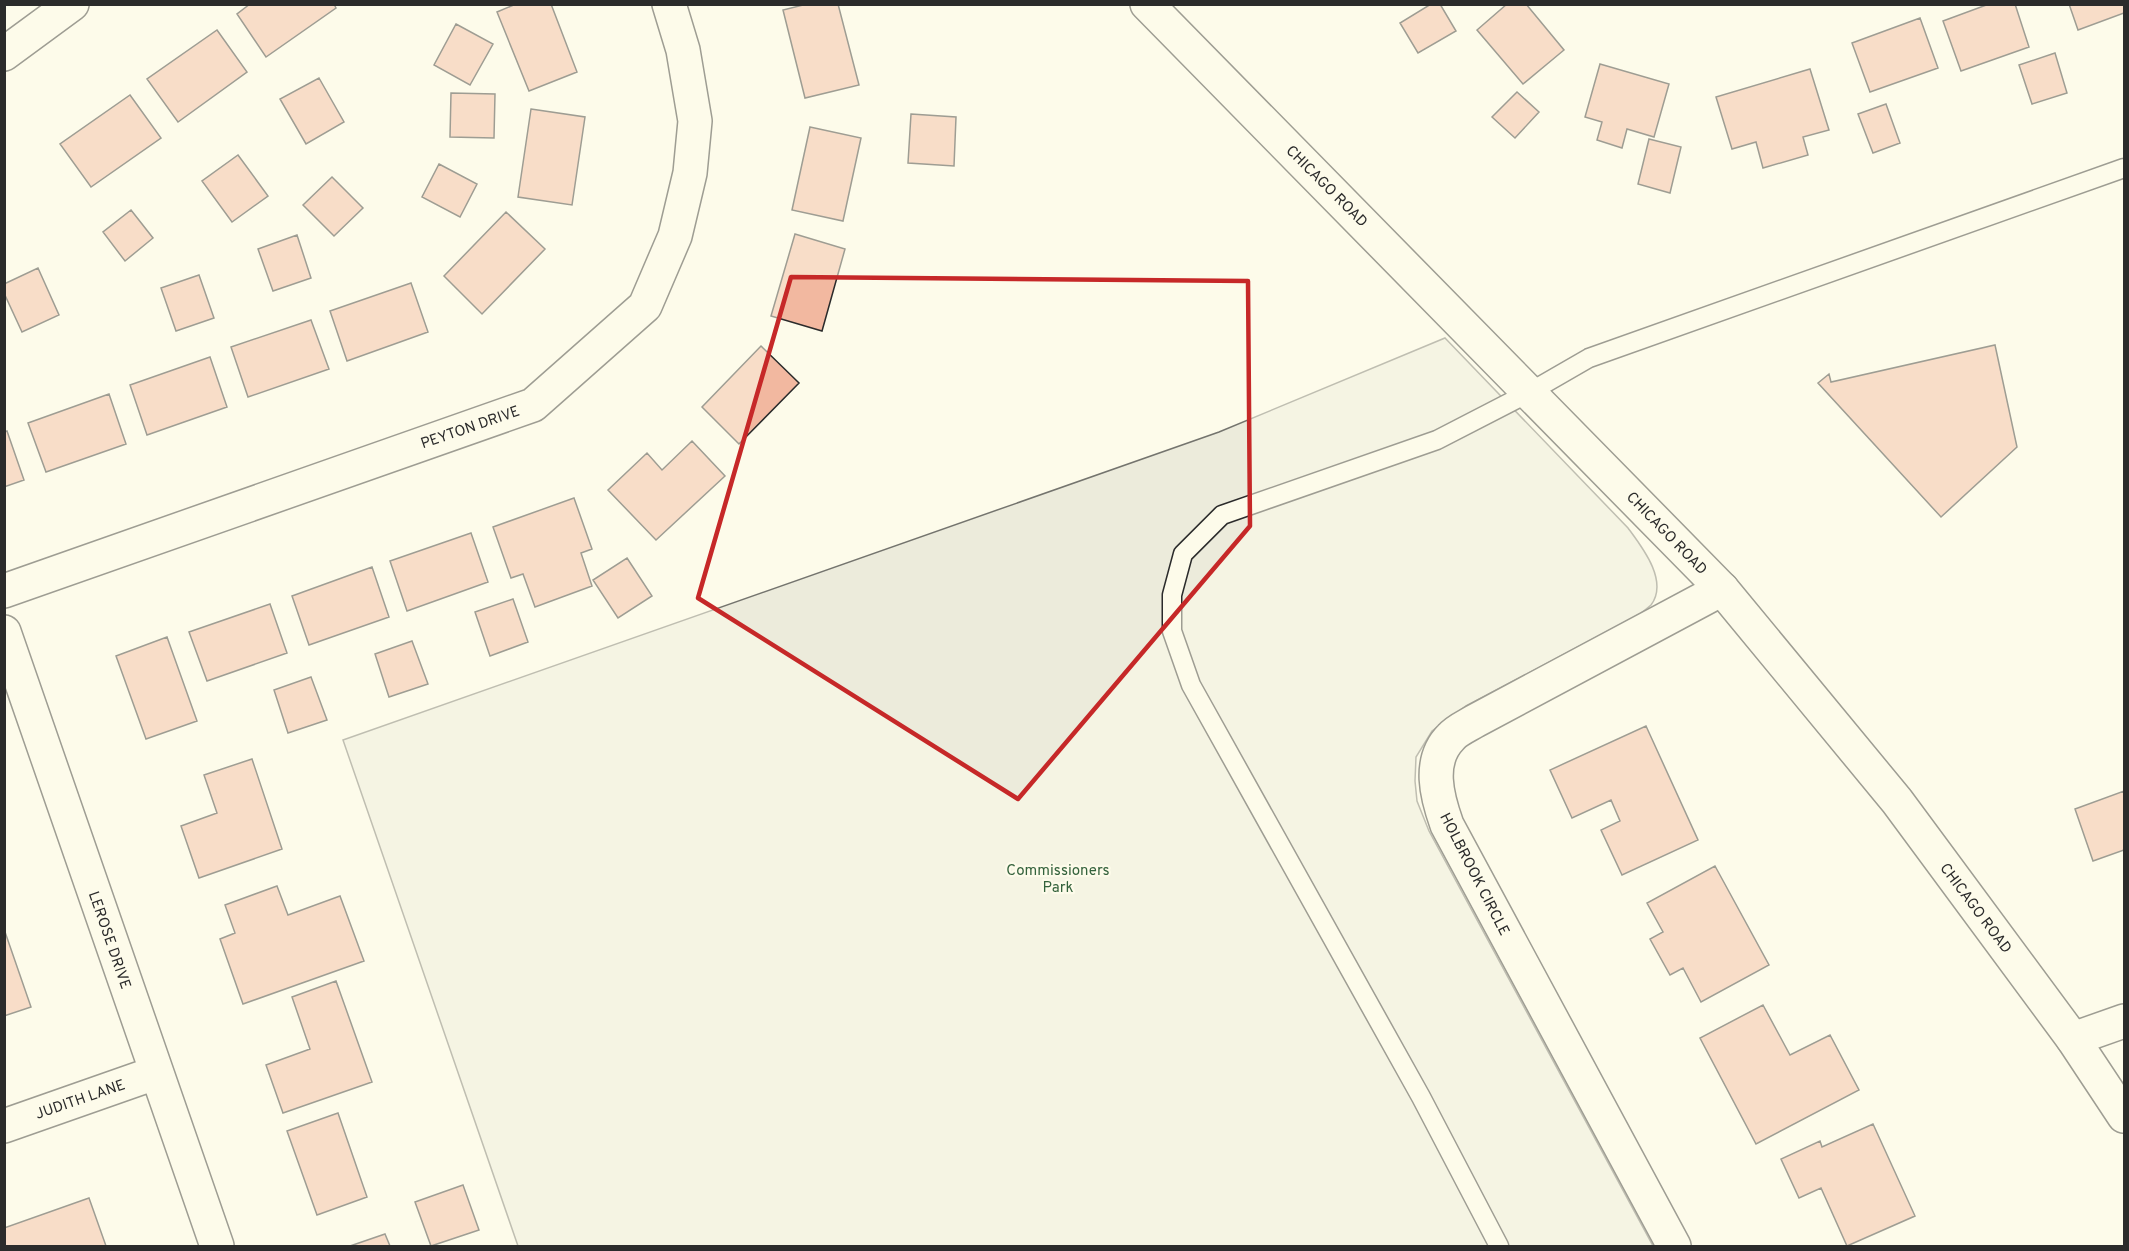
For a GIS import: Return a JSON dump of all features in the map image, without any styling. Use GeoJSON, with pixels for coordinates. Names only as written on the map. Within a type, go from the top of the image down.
{"type":"FeatureCollection","features":[{"type":"Feature","properties":{"kind":"street"},"geometry":{"type":"LineString","coordinates":[[4,54],[72,4]]}},
{"type":"Feature","properties":{"kind":"street","name":"PEYTON DRIVE"},"geometry":{"type":"LineString","coordinates":[[4,591],[533,405],[645,306],[675,236],[690,173],[695,121],[683,50],[669,4]]}},
{"type":"Feature","properties":{"kind":"street","name":"CHICAGO ROAD"},"geometry":{"type":"LineString","coordinates":[[1147,4],[1722,589],[1897,801],[2073,1039],[2124,1116]]}},
{"type":"Feature","properties":{"kind":"street","name":"HOLBROOK CIRCLE"},"geometry":{"type":"LineString","coordinates":[[1674,1246],[1447,825],[1437,796],[1436,774],[1440,753],[1451,736],[1474,721],[1722,589]]}},
{"type":"Feature","properties":{"kind":"street","name":"LEROSE DRIVE"},"geometry":{"type":"LineString","coordinates":[[4,632],[155,1073],[217,1246]]}},
{"type":"Feature","properties":{"kind":"street"},"geometry":{"type":"LineString","coordinates":[[2073,1039],[2124,1021]]}},
{"type":"Feature","properties":{"kind":"street","name":"JUDITH LANE"},"geometry":{"type":"LineString","coordinates":[[4,1126],[155,1073]]}},
{"type":"Feature","properties":{"kind":"lane"},"geometry":{"type":"LineString","coordinates":[[1499,1246],[1421,1097],[1191,685],[1172,631],[1172,595],[1183,554],[1222,515],[1437,440],[1530,392],[1589,358],[2124,168]]}},
{"type":"Feature","properties":{"kind":"highlighted area"},"geometry":{"type":"Polygon","coordinates":[[[791,277],[1248,281],[1250,526],[1018,799],[698,598],[791,277]]]}},
{"type":"Feature","properties":{"kind":"green space","name":"Commissioners Park"},"geometry":{"type":"Polygon","coordinates":[[[1445,338],[1628,528],[1646,554],[1655,575],[1656,596],[1651,605],[1640,614],[1466,706],[1432,731],[1416,757],[1415,781],[1417,801],[1429,831],[1653,1246],[518,1246],[343,740],[1219,432],[1445,338]]]}},
{"type":"Feature","properties":{"kind":"building"},"geometry":{"type":"Polygon","coordinates":[[[250,4],[334,4],[336,8],[266,57],[237,14],[250,4]]]}},
{"type":"Feature","properties":{"kind":"building"},"geometry":{"type":"Polygon","coordinates":[[[516,4],[551,4],[577,72],[529,91],[497,12],[516,4]]]}},
{"type":"Feature","properties":{"kind":"building"},"geometry":{"type":"Polygon","coordinates":[[[807,4],[838,4],[859,85],[805,98],[783,10],[807,4]]]}},
{"type":"Feature","properties":{"kind":"building"},"geometry":{"type":"Polygon","coordinates":[[[1431,4],[1440,4],[1456,31],[1418,53],[1400,23],[1431,4]]]}},
{"type":"Feature","properties":{"kind":"building"},"geometry":{"type":"Polygon","coordinates":[[[1507,4],[1526,4],[1564,50],[1523,84],[1477,30],[1507,4]]]}},
{"type":"Feature","properties":{"kind":"building"},"geometry":{"type":"Polygon","coordinates":[[[1989,4],[2015,4],[2029,47],[1961,71],[1943,21],[1989,4]]]}},
{"type":"Feature","properties":{"kind":"building"},"geometry":{"type":"Polygon","coordinates":[[[2069,4],[2124,4],[2124,13],[2078,30],[2069,4]]]}},
{"type":"Feature","properties":{"kind":"building"},"geometry":{"type":"Polygon","coordinates":[[[1920,18],[1938,68],[1870,92],[1852,43],[1920,18]]]}},
{"type":"Feature","properties":{"kind":"building"},"geometry":{"type":"Polygon","coordinates":[[[456,24],[493,44],[470,85],[434,65],[456,24]]]}},
{"type":"Feature","properties":{"kind":"building"},"geometry":{"type":"Polygon","coordinates":[[[217,30],[247,72],[178,122],[147,79],[217,30]]]}},
{"type":"Feature","properties":{"kind":"building"},"geometry":{"type":"Polygon","coordinates":[[[2055,53],[2067,93],[2032,104],[2019,65],[2055,53]]]}},
{"type":"Feature","properties":{"kind":"building"},"geometry":{"type":"Polygon","coordinates":[[[1600,64],[1669,84],[1654,137],[1627,129],[1622,148],[1597,140],[1602,122],[1585,117],[1600,64]]]}},
{"type":"Feature","properties":{"kind":"building"},"geometry":{"type":"Polygon","coordinates":[[[1810,69],[1829,130],[1803,137],[1808,155],[1763,168],[1756,142],[1732,149],[1716,97],[1810,69]]]}},
{"type":"Feature","properties":{"kind":"building"},"geometry":{"type":"Polygon","coordinates":[[[319,78],[344,122],[306,144],[280,99],[319,78]]]}},
{"type":"Feature","properties":{"kind":"building"},"geometry":{"type":"Polygon","coordinates":[[[1517,92],[1539,112],[1515,138],[1492,117],[1517,92]]]}},
{"type":"Feature","properties":{"kind":"building"},"geometry":{"type":"Polygon","coordinates":[[[451,93],[495,94],[494,138],[450,137],[451,93]]]}},
{"type":"Feature","properties":{"kind":"building"},"geometry":{"type":"Polygon","coordinates":[[[130,95],[161,138],[91,187],[60,144],[130,95]]]}},
{"type":"Feature","properties":{"kind":"building"},"geometry":{"type":"Polygon","coordinates":[[[1886,104],[1900,143],[1873,153],[1858,114],[1886,104]]]}},
{"type":"Feature","properties":{"kind":"building"},"geometry":{"type":"Polygon","coordinates":[[[531,109],[585,117],[572,205],[518,197],[531,109]]]}},
{"type":"Feature","properties":{"kind":"building"},"geometry":{"type":"Polygon","coordinates":[[[911,114],[956,117],[954,166],[908,163],[911,114]]]}},
{"type":"Feature","properties":{"kind":"building"},"geometry":{"type":"Polygon","coordinates":[[[810,127],[861,138],[843,221],[792,210],[810,127]]]}},
{"type":"Feature","properties":{"kind":"building"},"geometry":{"type":"Polygon","coordinates":[[[1649,139],[1681,147],[1670,193],[1638,184],[1649,139]]]}},
{"type":"Feature","properties":{"kind":"building"},"geometry":{"type":"Polygon","coordinates":[[[238,155],[268,196],[232,222],[202,181],[238,155]]]}},
{"type":"Feature","properties":{"kind":"building"},"geometry":{"type":"Polygon","coordinates":[[[439,164],[477,184],[460,217],[422,197],[439,164]]]}},
{"type":"Feature","properties":{"kind":"building"},"geometry":{"type":"Polygon","coordinates":[[[332,177],[363,208],[334,236],[303,205],[332,177]]]}},
{"type":"Feature","properties":{"kind":"building"},"geometry":{"type":"Polygon","coordinates":[[[131,210],[153,238],[125,261],[103,232],[131,210]]]}},
{"type":"Feature","properties":{"kind":"building"},"geometry":{"type":"Polygon","coordinates":[[[506,212],[545,249],[482,314],[444,276],[506,212]]]}},
{"type":"Feature","properties":{"kind":"building"},"geometry":{"type":"Polygon","coordinates":[[[795,234],[845,249],[822,331],[771,316],[795,234]]]}},
{"type":"Feature","properties":{"kind":"building"},"geometry":{"type":"Polygon","coordinates":[[[297,235],[311,278],[273,291],[258,249],[297,235]]]}},
{"type":"Feature","properties":{"kind":"building"},"geometry":{"type":"Polygon","coordinates":[[[38,268],[59,315],[22,332],[4,293],[4,284],[38,268]]]}},
{"type":"Feature","properties":{"kind":"building"},"geometry":{"type":"Polygon","coordinates":[[[199,275],[214,318],[176,331],[161,288],[199,275]]]}},
{"type":"Feature","properties":{"kind":"building"},"geometry":{"type":"Polygon","coordinates":[[[411,283],[428,332],[347,361],[330,311],[411,283]]]}},
{"type":"Feature","properties":{"kind":"building"},"geometry":{"type":"Polygon","coordinates":[[[311,320],[329,369],[248,397],[231,347],[311,320]]]}},
{"type":"Feature","properties":{"kind":"building"},"geometry":{"type":"Polygon","coordinates":[[[1995,345],[2017,447],[1941,517],[1818,383],[1829,374],[1831,382],[1995,345]]]}},
{"type":"Feature","properties":{"kind":"building"},"geometry":{"type":"Polygon","coordinates":[[[761,346],[799,383],[739,444],[702,407],[761,346]]]}},
{"type":"Feature","properties":{"kind":"building"},"geometry":{"type":"Polygon","coordinates":[[[210,357],[227,407],[147,435],[130,385],[210,357]]]}},
{"type":"Feature","properties":{"kind":"building"},"geometry":{"type":"Polygon","coordinates":[[[109,394],[126,444],[46,472],[28,423],[109,394]]]}},
{"type":"Feature","properties":{"kind":"building"},"geometry":{"type":"Polygon","coordinates":[[[7,431],[24,480],[4,487],[4,432],[7,431]]]}},
{"type":"Feature","properties":{"kind":"building"},"geometry":{"type":"Polygon","coordinates":[[[692,441],[725,476],[656,540],[608,490],[647,453],[662,470],[692,441]]]}},
{"type":"Feature","properties":{"kind":"building"},"geometry":{"type":"Polygon","coordinates":[[[574,498],[592,549],[581,553],[592,586],[535,607],[523,574],[511,578],[493,527],[574,498]]]}},
{"type":"Feature","properties":{"kind":"building"},"geometry":{"type":"Polygon","coordinates":[[[471,533],[488,582],[407,611],[390,561],[471,533]]]}},
{"type":"Feature","properties":{"kind":"building"},"geometry":{"type":"Polygon","coordinates":[[[627,558],[652,596],[618,618],[593,580],[627,558]]]}},
{"type":"Feature","properties":{"kind":"building"},"geometry":{"type":"Polygon","coordinates":[[[372,567],[389,617],[309,645],[292,596],[372,567]]]}},
{"type":"Feature","properties":{"kind":"building"},"geometry":{"type":"Polygon","coordinates":[[[513,599],[528,642],[490,656],[475,612],[513,599]]]}},
{"type":"Feature","properties":{"kind":"building"},"geometry":{"type":"Polygon","coordinates":[[[270,604],[287,653],[207,681],[189,632],[270,604]]]}},
{"type":"Feature","properties":{"kind":"building"},"geometry":{"type":"Polygon","coordinates":[[[167,637],[197,721],[146,739],[116,656],[167,637]]]}},
{"type":"Feature","properties":{"kind":"building"},"geometry":{"type":"Polygon","coordinates":[[[412,641],[428,684],[389,697],[375,654],[412,641]]]}},
{"type":"Feature","properties":{"kind":"building"},"geometry":{"type":"Polygon","coordinates":[[[311,677],[327,720],[288,733],[274,690],[311,677]]]}},
{"type":"Feature","properties":{"kind":"building"},"geometry":{"type":"Polygon","coordinates":[[[1646,726],[1698,840],[1622,875],[1601,830],[1620,821],[1611,800],[1572,818],[1550,770],[1646,726]]]}},
{"type":"Feature","properties":{"kind":"building"},"geometry":{"type":"Polygon","coordinates":[[[252,759],[282,849],[199,878],[181,826],[217,813],[204,775],[252,759]]]}},
{"type":"Feature","properties":{"kind":"building"},"geometry":{"type":"Polygon","coordinates":[[[2124,791],[2124,850],[2093,861],[2075,809],[2124,791]]]}},
{"type":"Feature","properties":{"kind":"building"},"geometry":{"type":"Polygon","coordinates":[[[1715,866],[1769,965],[1701,1002],[1683,968],[1670,975],[1650,939],[1663,932],[1647,903],[1715,866]]]}},
{"type":"Feature","properties":{"kind":"building"},"geometry":{"type":"Polygon","coordinates":[[[277,886],[288,915],[340,896],[364,961],[243,1004],[220,939],[235,933],[225,905],[277,886]]]}},
{"type":"Feature","properties":{"kind":"building"},"geometry":{"type":"Polygon","coordinates":[[[4,929],[31,1007],[4,1016],[4,929]]]}},
{"type":"Feature","properties":{"kind":"building"},"geometry":{"type":"Polygon","coordinates":[[[336,981],[372,1082],[283,1113],[266,1065],[310,1049],[292,997],[336,981]]]}},
{"type":"Feature","properties":{"kind":"building"},"geometry":{"type":"Polygon","coordinates":[[[1763,1005],[1790,1055],[1830,1035],[1859,1090],[1756,1144],[1700,1038],[1763,1005]]]}},
{"type":"Feature","properties":{"kind":"building"},"geometry":{"type":"Polygon","coordinates":[[[338,1113],[367,1197],[317,1215],[287,1131],[338,1113]]]}},
{"type":"Feature","properties":{"kind":"building"},"geometry":{"type":"Polygon","coordinates":[[[1873,1124],[1915,1216],[1847,1246],[1821,1188],[1799,1198],[1781,1159],[1820,1141],[1822,1147],[1873,1124]]]}},
{"type":"Feature","properties":{"kind":"building"},"geometry":{"type":"Polygon","coordinates":[[[463,1185],[479,1230],[431,1246],[415,1202],[463,1185]]]}},
{"type":"Feature","properties":{"kind":"building"},"geometry":{"type":"Polygon","coordinates":[[[89,1198],[106,1246],[4,1246],[4,1228],[89,1198]]]}},
{"type":"Feature","properties":{"kind":"building"},"geometry":{"type":"Polygon","coordinates":[[[385,1234],[390,1246],[350,1246],[385,1234]]]}}]}
